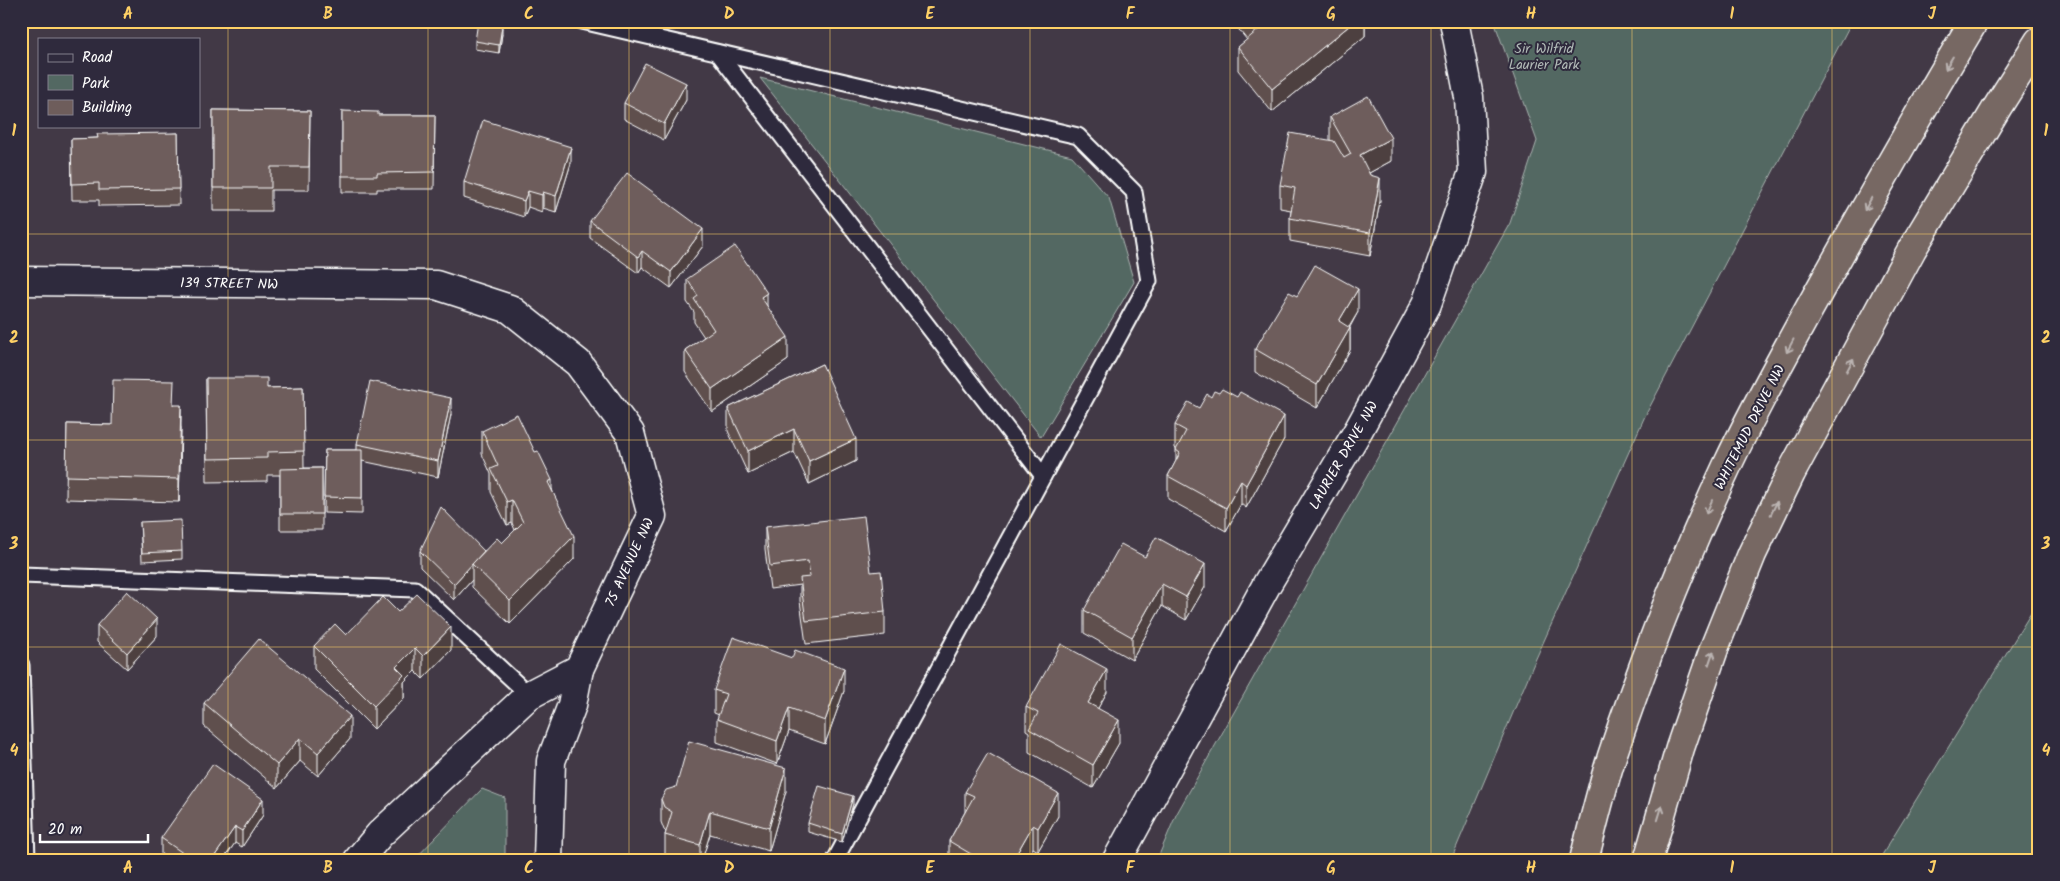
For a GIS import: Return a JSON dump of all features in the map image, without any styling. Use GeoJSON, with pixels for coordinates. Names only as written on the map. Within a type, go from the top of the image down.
{"type":"FeatureCollection","features":[{"type":"Feature","properties":{"kind":"highway","name":"WHITEMUD DRIVE NW"},"geometry":{"type":"LineString","coordinates":[[1584,860],[1611,758],[1647,659],[1678,578],[1728,465],[1796,333],[1854,228],[1924,104],[1974,21]]}},
{"type":"Feature","properties":{"kind":"highway"},"geometry":{"type":"LineString","coordinates":[[1648,860],[1680,748],[1715,646],[1752,554],[1791,472],[1912,248],[2039,41]]}},
{"type":"Feature","properties":{"kind":"street","name":"LAURIER DRIVE NW"},"geometry":{"type":"LineString","coordinates":[[1117,860],[1268,584],[1360,429],[1427,304],[1473,172],[1469,97],[1454,21]]}},
{"type":"Feature","properties":{"kind":"street","name":"139 STREET NW"},"geometry":{"type":"LineString","coordinates":[[21,281],[436,285]]}},
{"type":"Feature","properties":{"kind":"street","name":"75 AVENUE NW"},"geometry":{"type":"LineString","coordinates":[[436,285],[510,309],[578,363],[630,433],[652,516],[579,669],[572,705],[551,761],[548,860]]}},
{"type":"Feature","properties":{"kind":"street"},"geometry":{"type":"LineString","coordinates":[[358,860],[380,834],[529,695],[579,669]]}},
{"type":"Feature","properties":{"kind":"lane"},"geometry":{"type":"LineString","coordinates":[[582,21],[1078,136],[1134,192],[1149,281],[836,860]]}},
{"type":"Feature","properties":{"kind":"lane"},"geometry":{"type":"LineString","coordinates":[[718,52],[1043,476]]}},
{"type":"Feature","properties":{"kind":"lane"},"geometry":{"type":"LineString","coordinates":[[21,575],[415,589],[529,695]]}},
{"type":"Feature","properties":{"kind":"lane"},"geometry":{"type":"LineString","coordinates":[[21,665],[26,860]]}},
{"type":"Feature","properties":{"kind":"green space","name":"Sir Wilfrid Laurier Park"},"geometry":{"type":"Polygon","coordinates":[[[1494,21],[1852,21],[1645,416],[1534,663],[1451,860],[1157,860],[1176,815],[1510,223],[1537,141],[1494,21]]]}},
{"type":"Feature","properties":{"kind":"green space"},"geometry":{"type":"Polygon","coordinates":[[[760,78],[1072,156],[1109,198],[1134,282],[1041,437],[760,78]]]}},
{"type":"Feature","properties":{"kind":"green space"},"geometry":{"type":"Polygon","coordinates":[[[2039,600],[2039,860],[1879,860],[2039,600]]]}},
{"type":"Feature","properties":{"kind":"green space"},"geometry":{"type":"Polygon","coordinates":[[[482,789],[505,798],[505,860],[414,860],[482,789]]]}},
{"type":"Feature","properties":{"kind":"building"},"geometry":{"type":"Polygon","coordinates":[[[1250,21],[1355,21],[1272,89],[1238,47],[1258,30],[1250,21]]]}},
{"type":"Feature","properties":{"kind":"building"},"geometry":{"type":"Polygon","coordinates":[[[478,22],[502,26],[499,45],[475,41],[478,22]]]}},
{"type":"Feature","properties":{"kind":"building"},"geometry":{"type":"Polygon","coordinates":[[[645,63],[686,83],[664,124],[624,103],[645,63]]]}},
{"type":"Feature","properties":{"kind":"building"},"geometry":{"type":"Polygon","coordinates":[[[1368,96],[1391,138],[1360,155],[1370,175],[1380,178],[1370,233],[1290,218],[1295,188],[1280,185],[1290,133],[1334,141],[1344,158],[1351,154],[1330,117],[1368,96]]]}},
{"type":"Feature","properties":{"kind":"building"},"geometry":{"type":"Polygon","coordinates":[[[213,110],[310,111],[309,167],[271,167],[271,188],[213,188],[213,110]]]}},
{"type":"Feature","properties":{"kind":"building"},"geometry":{"type":"Polygon","coordinates":[[[342,111],[378,112],[378,115],[435,115],[434,172],[377,173],[377,176],[342,176],[342,111]]]}},
{"type":"Feature","properties":{"kind":"building"},"geometry":{"type":"Polygon","coordinates":[[[483,120],[571,147],[556,196],[543,192],[542,195],[528,191],[524,201],[464,182],[483,120]]]}},
{"type":"Feature","properties":{"kind":"building"},"geometry":{"type":"Polygon","coordinates":[[[178,133],[179,189],[99,190],[99,183],[72,184],[71,139],[98,138],[97,134],[178,133]]]}},
{"type":"Feature","properties":{"kind":"building"},"geometry":{"type":"Polygon","coordinates":[[[627,173],[703,229],[671,272],[642,251],[638,257],[590,221],[627,173]]]}},
{"type":"Feature","properties":{"kind":"building"},"geometry":{"type":"Polygon","coordinates":[[[735,246],[767,293],[761,297],[788,337],[712,389],[685,350],[714,330],[694,299],[698,296],[687,279],[735,246]]]}},
{"type":"Feature","properties":{"kind":"building"},"geometry":{"type":"Polygon","coordinates":[[[1315,265],[1358,289],[1339,321],[1350,328],[1317,385],[1255,349],[1289,292],[1297,296],[1315,265]]]}},
{"type":"Feature","properties":{"kind":"building"},"geometry":{"type":"Polygon","coordinates":[[[822,364],[856,439],[809,461],[794,429],[748,451],[728,408],[822,364]]]}},
{"type":"Feature","properties":{"kind":"building"},"geometry":{"type":"Polygon","coordinates":[[[206,378],[267,378],[267,388],[303,387],[304,451],[267,452],[267,458],[207,459],[206,378]]]}},
{"type":"Feature","properties":{"kind":"building"},"geometry":{"type":"Polygon","coordinates":[[[113,380],[174,381],[173,405],[181,405],[179,479],[66,476],[67,424],[112,425],[113,380]]]}},
{"type":"Feature","properties":{"kind":"building"},"geometry":{"type":"Polygon","coordinates":[[[370,381],[451,398],[438,461],[357,444],[370,381]]]}},
{"type":"Feature","properties":{"kind":"building"},"geometry":{"type":"Polygon","coordinates":[[[1222,389],[1237,397],[1240,392],[1284,416],[1246,485],[1241,481],[1226,508],[1168,476],[1180,453],[1176,450],[1186,431],[1175,425],[1188,402],[1199,408],[1207,394],[1211,397],[1214,391],[1219,393],[1222,389]]]}},
{"type":"Feature","properties":{"kind":"building"},"geometry":{"type":"Polygon","coordinates":[[[517,414],[535,452],[538,451],[552,480],[548,482],[574,536],[510,601],[472,564],[497,538],[502,543],[523,522],[512,500],[507,502],[491,469],[498,466],[482,431],[517,414]]]}},
{"type":"Feature","properties":{"kind":"building"},"geometry":{"type":"Polygon","coordinates":[[[325,450],[362,450],[362,498],[324,497],[325,450]]]}},
{"type":"Feature","properties":{"kind":"building"},"geometry":{"type":"Polygon","coordinates":[[[322,468],[322,514],[280,514],[280,469],[322,468]]]}},
{"type":"Feature","properties":{"kind":"building"},"geometry":{"type":"Polygon","coordinates":[[[441,507],[484,551],[454,584],[420,551],[441,507]]]}},
{"type":"Feature","properties":{"kind":"building"},"geometry":{"type":"Polygon","coordinates":[[[864,516],[871,572],[881,571],[885,612],[806,621],[800,578],[810,577],[808,561],[770,566],[765,527],[864,516]]]}},
{"type":"Feature","properties":{"kind":"building"},"geometry":{"type":"Polygon","coordinates":[[[181,520],[182,551],[142,553],[140,522],[181,520]]]}},
{"type":"Feature","properties":{"kind":"building"},"geometry":{"type":"Polygon","coordinates":[[[1156,537],[1205,564],[1186,597],[1162,584],[1132,637],[1084,610],[1121,544],[1145,557],[1156,537]]]}},
{"type":"Feature","properties":{"kind":"building"},"geometry":{"type":"Polygon","coordinates":[[[127,591],[157,619],[127,653],[97,625],[127,591]]]}},
{"type":"Feature","properties":{"kind":"building"},"geometry":{"type":"Polygon","coordinates":[[[417,594],[451,627],[423,656],[415,648],[396,667],[404,675],[374,706],[314,646],[335,624],[346,635],[383,597],[398,612],[417,594]]]}},
{"type":"Feature","properties":{"kind":"building"},"geometry":{"type":"Polygon","coordinates":[[[733,637],[792,658],[795,650],[844,668],[825,721],[789,708],[777,741],[717,719],[726,694],[714,690],[733,637]]]}},
{"type":"Feature","properties":{"kind":"building"},"geometry":{"type":"Polygon","coordinates":[[[259,639],[350,716],[318,753],[300,738],[277,765],[204,703],[259,639]]]}},
{"type":"Feature","properties":{"kind":"building"},"geometry":{"type":"Polygon","coordinates":[[[1061,644],[1107,669],[1088,703],[1119,720],[1093,765],[1029,729],[1038,713],[1026,707],[1061,644]]]}},
{"type":"Feature","properties":{"kind":"building"},"geometry":{"type":"Polygon","coordinates":[[[689,741],[786,768],[769,828],[710,811],[700,845],[665,835],[672,812],[664,807],[661,799],[666,790],[676,787],[689,741]]]}},
{"type":"Feature","properties":{"kind":"building"},"geometry":{"type":"Polygon","coordinates":[[[988,753],[1058,793],[1038,828],[1033,825],[1013,860],[981,860],[949,841],[974,796],[965,792],[988,753]]]}},
{"type":"Feature","properties":{"kind":"building"},"geometry":{"type":"Polygon","coordinates":[[[213,764],[263,799],[242,831],[235,827],[212,860],[193,860],[161,838],[213,764]]]}},
{"type":"Feature","properties":{"kind":"building"},"geometry":{"type":"Polygon","coordinates":[[[819,786],[853,796],[842,834],[808,823],[819,786]]]}}]}
